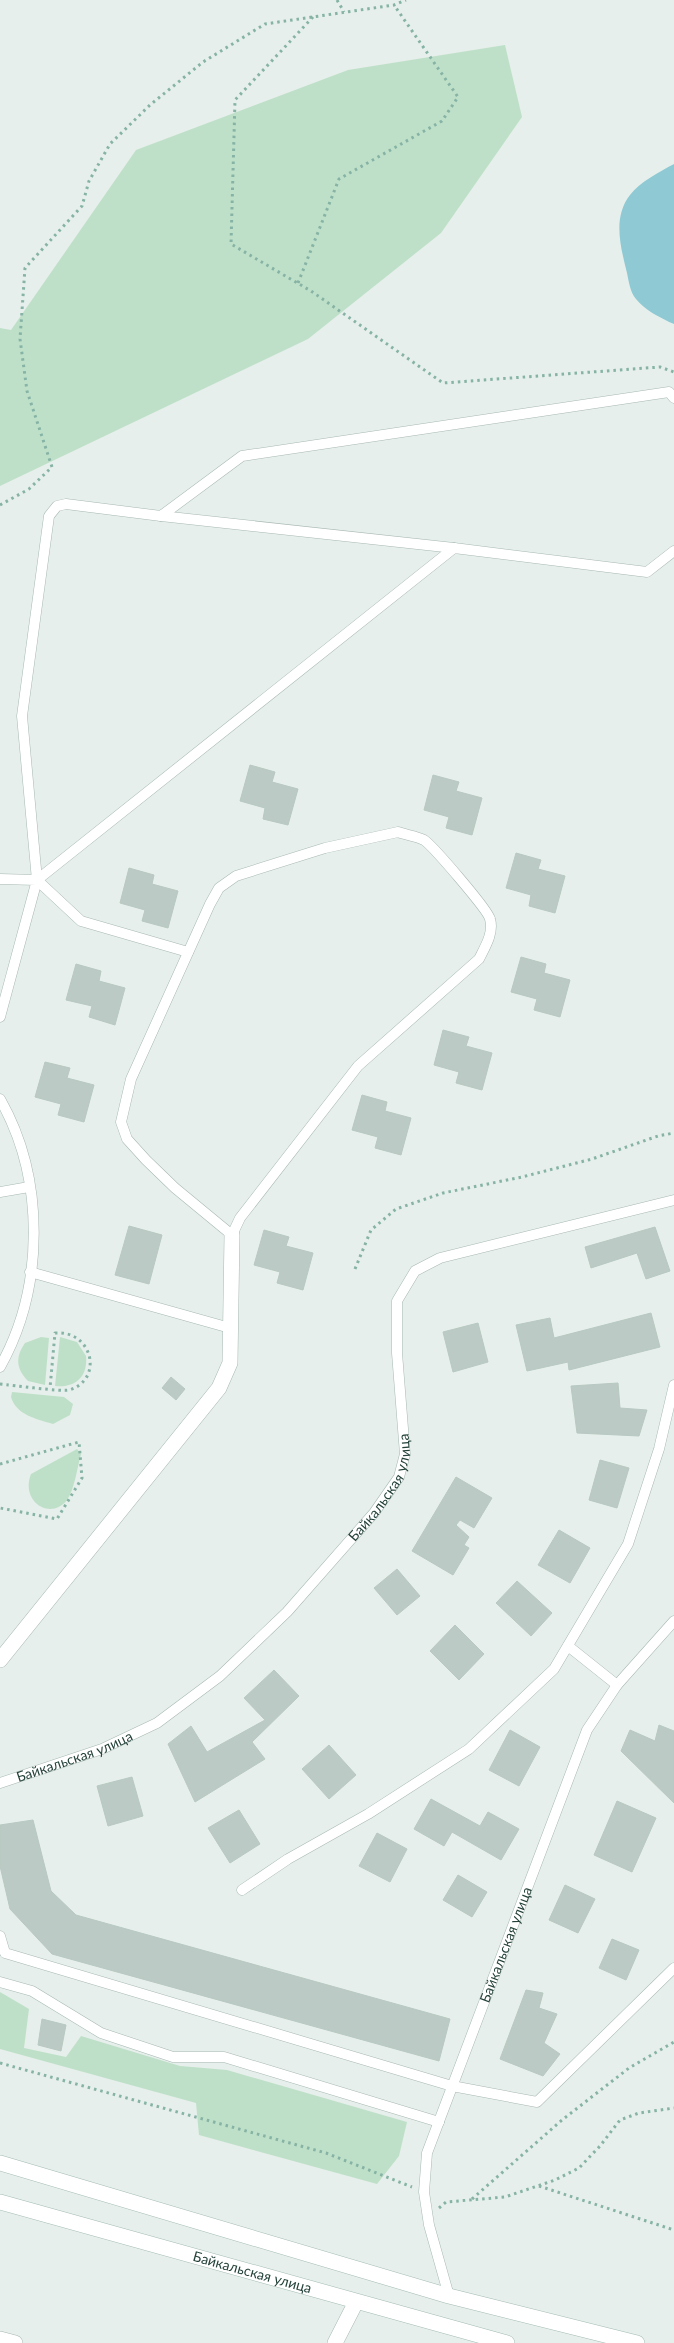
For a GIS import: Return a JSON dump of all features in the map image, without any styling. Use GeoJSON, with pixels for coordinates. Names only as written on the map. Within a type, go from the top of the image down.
{"type":"FeatureCollection","features":[{"type":"Feature","properties":{"kind":"main road"},"geometry":{"type":"LineString","coordinates":[[0,1660],[220,1388],[230,1363],[232,1235]]}},
{"type":"Feature","properties":{"kind":"main road"},"geometry":{"type":"LineString","coordinates":[[0,2162],[449,2296],[637,2343]]}},
{"type":"Feature","properties":{"kind":"main road","name":"Байкальская улица"},"geometry":{"type":"LineString","coordinates":[[0,2202],[507,2343]]}},
{"type":"Feature","properties":{"kind":"main road"},"geometry":{"type":"LineString","coordinates":[[335,2343],[356,2302]]}},
{"type":"Feature","properties":{"kind":"main road"},"geometry":{"type":"LineString","coordinates":[[0,2339],[15,2343]]}},
{"type":"Feature","properties":{"kind":"lane"},"geometry":{"type":"LineString","coordinates":[[161,516],[242,456],[669,392],[674,398]]}},
{"type":"Feature","properties":{"kind":"lane"},"geometry":{"type":"LineString","coordinates":[[0,1017],[37,880],[22,716],[50,516],[57,506],[66,504],[647,572],[674,551]]}},
{"type":"Feature","properties":{"kind":"lane"},"geometry":{"type":"LineString","coordinates":[[0,879],[37,880],[454,548]]}},
{"type":"Feature","properties":{"kind":"lane"},"geometry":{"type":"LineString","coordinates":[[398,832],[424,841],[442,857],[484,907],[491,919],[489,939],[479,958],[358,1066],[240,1218],[232,1235],[175,1188],[146,1160],[127,1139],[121,1122],[131,1079],[219,888],[236,876],[325,848],[398,832]]}},
{"type":"Feature","properties":{"kind":"lane"},"geometry":{"type":"LineString","coordinates":[[37,880],[81,921],[188,952]]}},
{"type":"Feature","properties":{"kind":"lane"},"geometry":{"type":"LineString","coordinates":[[0,1099],[7,1112],[24,1158],[33,1207],[33,1257],[25,1306],[8,1352],[0,1366]]}},
{"type":"Feature","properties":{"kind":"lane"},"geometry":{"type":"LineString","coordinates":[[0,1192],[29,1187]]}},
{"type":"Feature","properties":{"kind":"lane","name":"Байкальская улица"},"geometry":{"type":"LineString","coordinates":[[0,1783],[102,1749],[157,1723],[220,1676],[288,1612],[374,1513],[399,1477],[404,1454],[397,1301],[415,1271],[440,1258],[674,1200]]}},
{"type":"Feature","properties":{"kind":"lane"},"geometry":{"type":"LineString","coordinates":[[30,1272],[230,1328]]}},
{"type":"Feature","properties":{"kind":"lane"},"geometry":{"type":"LineString","coordinates":[[242,1890],[288,1858],[368,1814],[469,1749],[554,1669],[628,1544],[659,1449],[674,1385]]}},
{"type":"Feature","properties":{"kind":"lane","name":"Байкальская улица"},"geometry":{"type":"LineString","coordinates":[[449,2296],[429,2225],[424,2192],[428,2153],[587,1730],[617,1685],[674,1621]]}},
{"type":"Feature","properties":{"kind":"lane"},"geometry":{"type":"LineString","coordinates":[[568,1646],[617,1685]]}},
{"type":"Feature","properties":{"kind":"lane"},"geometry":{"type":"LineString","coordinates":[[0,1936],[5,1953],[452,2086],[537,2102],[674,1968]]}},
{"type":"Feature","properties":{"kind":"lane"},"geometry":{"type":"LineString","coordinates":[[0,1982],[32,1991],[101,2033],[173,2056],[224,2057],[439,2122]]}},
{"type":"Feature","properties":{"kind":"path"},"geometry":{"type":"LineString","coordinates":[[337,0],[344,12]]}},
{"type":"Feature","properties":{"kind":"path"},"geometry":{"type":"LineString","coordinates":[[0,505],[29,489],[52,467],[26,390],[20,339],[25,268],[82,206],[89,181],[110,144],[150,105],[203,62],[265,24],[394,5],[406,0]]}},
{"type":"Feature","properties":{"kind":"path"},"geometry":{"type":"LineString","coordinates":[[298,283],[338,179],[442,121],[458,97],[394,5]]}},
{"type":"Feature","properties":{"kind":"path"},"geometry":{"type":"LineString","coordinates":[[314,17],[235,100],[231,244],[298,283],[443,383],[660,368],[674,372]]}},
{"type":"Feature","properties":{"kind":"path"},"geometry":{"type":"LineString","coordinates":[[355,1269],[371,1230],[396,1209],[443,1193],[539,1172],[592,1158],[658,1136],[674,1133]]}},
{"type":"Feature","properties":{"kind":"path"},"geometry":{"type":"LineString","coordinates":[[0,1384],[69,1390],[84,1380],[89,1371],[88,1348],[73,1335],[55,1333],[50,1388]]}},
{"type":"Feature","properties":{"kind":"path"},"geometry":{"type":"LineString","coordinates":[[0,1464],[79,1442],[82,1478],[57,1519],[0,1508]]}},
{"type":"Feature","properties":{"kind":"path"},"geometry":{"type":"LineString","coordinates":[[472,2200],[562,2120],[629,2068],[674,2042]]}},
{"type":"Feature","properties":{"kind":"path"},"geometry":{"type":"LineString","coordinates":[[0,2063],[326,2152],[424,2192]]}},
{"type":"Feature","properties":{"kind":"path"},"geometry":{"type":"LineString","coordinates":[[429,2225],[435,2212],[446,2202],[505,2197],[537,2186],[579,2168],[600,2146],[620,2120],[639,2113],[674,2108]]}},
{"type":"Feature","properties":{"kind":"path"},"geometry":{"type":"LineString","coordinates":[[537,2186],[674,2230]]}},
{"type":"Feature","properties":{"kind":"green space"},"geometry":{"type":"Polygon","coordinates":[[[505,45],[522,117],[441,233],[308,339],[0,486],[0,328],[11,330],[136,150],[348,70],[505,45]]]}},
{"type":"Feature","properties":{"kind":"green space"},"geometry":{"type":"Polygon","coordinates":[[[41,1337],[49,1338],[45,1385],[28,1381],[21,1372],[18,1363],[18,1358],[25,1343],[41,1337]]]}},
{"type":"Feature","properties":{"kind":"green space"},"geometry":{"type":"Polygon","coordinates":[[[60,1337],[77,1342],[86,1356],[86,1363],[85,1370],[79,1380],[69,1385],[55,1386],[60,1337]]]}},
{"type":"Feature","properties":{"kind":"green space"},"geometry":{"type":"Polygon","coordinates":[[[12,1392],[64,1397],[73,1404],[70,1415],[53,1424],[34,1418],[17,1408],[11,1397],[12,1392]]]}},
{"type":"Feature","properties":{"kind":"green space"},"geometry":{"type":"Polygon","coordinates":[[[77,1449],[81,1454],[74,1484],[67,1500],[53,1509],[39,1505],[33,1500],[30,1493],[31,1474],[77,1449]]]}},
{"type":"Feature","properties":{"kind":"green space"},"geometry":{"type":"Polygon","coordinates":[[[0,1992],[29,2009],[24,2048],[66,2057],[81,2036],[180,2066],[227,2070],[407,2122],[399,2156],[377,2184],[199,2135],[196,2103],[0,2049],[0,1992]]]}},
{"type":"Feature","properties":{"kind":"water"},"geometry":{"type":"Polygon","coordinates":[[[674,164],[674,324],[648,310],[634,296],[622,254],[620,223],[624,204],[634,190],[674,164]]]}},
{"type":"Feature","properties":{"kind":"building"},"geometry":{"type":"Polygon","coordinates":[[[250,765],[275,772],[272,782],[298,789],[288,825],[263,819],[265,808],[240,801],[250,765]]]}},
{"type":"Feature","properties":{"kind":"building"},"geometry":{"type":"Polygon","coordinates":[[[433,775],[459,782],[456,791],[482,798],[472,835],[446,828],[449,817],[424,810],[433,775]]]}},
{"type":"Feature","properties":{"kind":"building"},"geometry":{"type":"Polygon","coordinates":[[[516,853],[541,860],[538,869],[565,876],[555,913],[529,906],[531,895],[506,888],[516,853]]]}},
{"type":"Feature","properties":{"kind":"building"},"geometry":{"type":"Polygon","coordinates":[[[129,868],[154,875],[152,884],[178,891],[168,928],[142,921],[145,910],[120,903],[129,868]]]}},
{"type":"Feature","properties":{"kind":"building"},"geometry":{"type":"Polygon","coordinates":[[[521,957],[546,964],[544,973],[570,980],[560,1017],[534,1010],[537,999],[511,992],[521,957]]]}},
{"type":"Feature","properties":{"kind":"building"},"geometry":{"type":"Polygon","coordinates":[[[76,964],[101,971],[99,981],[125,988],[115,1025],[89,1017],[92,1006],[66,1000],[76,964]]]}},
{"type":"Feature","properties":{"kind":"building"},"geometry":{"type":"Polygon","coordinates":[[[443,1030],[469,1037],[466,1046],[492,1053],[482,1090],[456,1083],[459,1072],[434,1065],[443,1030]]]}},
{"type":"Feature","properties":{"kind":"building"},"geometry":{"type":"Polygon","coordinates":[[[45,1062],[70,1068],[67,1078],[94,1085],[84,1122],[58,1115],[61,1104],[35,1097],[45,1062]]]}},
{"type":"Feature","properties":{"kind":"building"},"geometry":{"type":"Polygon","coordinates":[[[362,1095],[387,1102],[385,1111],[411,1118],[401,1155],[375,1148],[378,1137],[352,1130],[362,1095]]]}},
{"type":"Feature","properties":{"kind":"building"},"geometry":{"type":"Polygon","coordinates":[[[129,1226],[162,1235],[149,1284],[115,1275],[129,1226]]]}},
{"type":"Feature","properties":{"kind":"building"},"geometry":{"type":"Polygon","coordinates":[[[655,1227],[670,1271],[646,1279],[637,1253],[591,1268],[585,1247],[655,1227]]]}},
{"type":"Feature","properties":{"kind":"building"},"geometry":{"type":"Polygon","coordinates":[[[264,1230],[289,1237],[286,1246],[313,1253],[303,1290],[277,1283],[280,1272],[254,1265],[264,1230]]]}},
{"type":"Feature","properties":{"kind":"building"},"geometry":{"type":"Polygon","coordinates":[[[651,1313],[660,1347],[569,1370],[568,1362],[527,1371],[516,1325],[550,1318],[554,1338],[651,1313]]]}},
{"type":"Feature","properties":{"kind":"building"},"geometry":{"type":"Polygon","coordinates":[[[478,1323],[488,1362],[453,1372],[443,1332],[478,1323]]]}},
{"type":"Feature","properties":{"kind":"building"},"geometry":{"type":"Polygon","coordinates":[[[171,1377],[185,1389],[176,1400],[162,1388],[171,1377]]]}},
{"type":"Feature","properties":{"kind":"building"},"geometry":{"type":"Polygon","coordinates":[[[618,1383],[620,1408],[647,1410],[639,1436],[577,1433],[571,1386],[618,1383]]]}},
{"type":"Feature","properties":{"kind":"building"},"geometry":{"type":"Polygon","coordinates":[[[600,1460],[629,1468],[617,1508],[589,1500],[600,1460]]]}},
{"type":"Feature","properties":{"kind":"building"},"geometry":{"type":"Polygon","coordinates":[[[456,1477],[492,1498],[474,1528],[460,1520],[456,1525],[469,1537],[464,1545],[469,1548],[453,1575],[412,1551],[456,1477]]]}},
{"type":"Feature","properties":{"kind":"building"},"geometry":{"type":"Polygon","coordinates":[[[559,1530],[590,1548],[570,1583],[538,1565],[559,1530]]]}},
{"type":"Feature","properties":{"kind":"building"},"geometry":{"type":"Polygon","coordinates":[[[397,1569],[420,1596],[397,1615],[374,1588],[397,1569]]]}},
{"type":"Feature","properties":{"kind":"building"},"geometry":{"type":"Polygon","coordinates":[[[517,1581],[552,1613],[531,1636],[496,1603],[517,1581]]]}},
{"type":"Feature","properties":{"kind":"building"},"geometry":{"type":"Polygon","coordinates":[[[455,1625],[484,1654],[459,1680],[430,1651],[455,1625]]]}},
{"type":"Feature","properties":{"kind":"building"},"geometry":{"type":"Polygon","coordinates":[[[274,1670],[299,1696],[252,1742],[265,1759],[195,1802],[168,1744],[191,1726],[207,1752],[265,1720],[244,1698],[274,1670]]]}},
{"type":"Feature","properties":{"kind":"building"},"geometry":{"type":"Polygon","coordinates":[[[659,1725],[674,1731],[674,1803],[621,1751],[630,1730],[655,1741],[659,1725]]]}},
{"type":"Feature","properties":{"kind":"building"},"geometry":{"type":"Polygon","coordinates":[[[510,1730],[540,1747],[519,1786],[489,1770],[510,1730]]]}},
{"type":"Feature","properties":{"kind":"building"},"geometry":{"type":"Polygon","coordinates":[[[329,1745],[356,1775],[329,1799],[302,1769],[329,1745]]]}},
{"type":"Feature","properties":{"kind":"building"},"geometry":{"type":"Polygon","coordinates":[[[132,1777],[143,1816],[108,1826],[97,1786],[132,1777]]]}},
{"type":"Feature","properties":{"kind":"building"},"geometry":{"type":"Polygon","coordinates":[[[431,1799],[480,1826],[488,1812],[519,1829],[501,1860],[452,1832],[444,1846],[414,1829],[431,1799]]]}},
{"type":"Feature","properties":{"kind":"building"},"geometry":{"type":"Polygon","coordinates":[[[617,1801],[656,1818],[632,1872],[594,1855],[617,1801]]]}},
{"type":"Feature","properties":{"kind":"building"},"geometry":{"type":"Polygon","coordinates":[[[239,1810],[260,1844],[230,1863],[208,1828],[239,1810]]]}},
{"type":"Feature","properties":{"kind":"building"},"geometry":{"type":"Polygon","coordinates":[[[33,1820],[51,1891],[76,1915],[450,2019],[439,2061],[52,1954],[10,1909],[0,1866],[0,1825],[33,1820]]]}},
{"type":"Feature","properties":{"kind":"building"},"geometry":{"type":"Polygon","coordinates":[[[377,1833],[407,1849],[390,1882],[359,1866],[377,1833]]]}},
{"type":"Feature","properties":{"kind":"building"},"geometry":{"type":"Polygon","coordinates":[[[458,1875],[487,1892],[472,1917],[443,1900],[458,1875]]]}},
{"type":"Feature","properties":{"kind":"building"},"geometry":{"type":"Polygon","coordinates":[[[565,1885],[595,1899],[578,1933],[549,1920],[565,1885]]]}},
{"type":"Feature","properties":{"kind":"building"},"geometry":{"type":"Polygon","coordinates":[[[612,1939],[639,1950],[626,1980],[599,1968],[612,1939]]]}},
{"type":"Feature","properties":{"kind":"building"},"geometry":{"type":"Polygon","coordinates":[[[526,1990],[543,1993],[539,2008],[557,2014],[544,2043],[560,2054],[543,2076],[500,2059],[526,1990]]]}},
{"type":"Feature","properties":{"kind":"building"},"geometry":{"type":"Polygon","coordinates":[[[42,2019],[66,2025],[61,2051],[38,2045],[42,2019]]]}}]}
